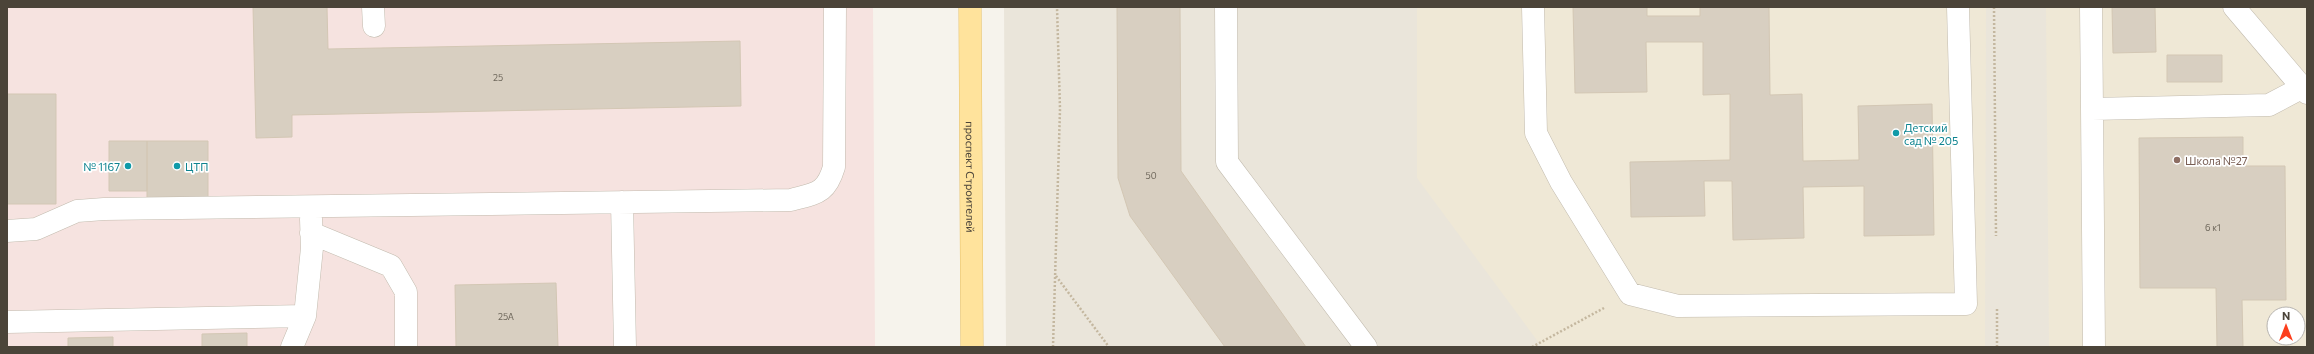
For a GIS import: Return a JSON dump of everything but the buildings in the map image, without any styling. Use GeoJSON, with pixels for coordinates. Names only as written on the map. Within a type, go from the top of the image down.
{"type":"FeatureCollection","features":[{"type":"Feature","properties":{"kind":"main road","name":"проспект Строителей"},"geometry":{"type":"LineString","coordinates":[[970,7],[972,347]]}},
{"type":"Feature","properties":{"kind":"lane"},"geometry":{"type":"LineString","coordinates":[[7,231],[36,229],[77,211],[104,209],[791,200],[813,194],[829,184],[834,167],[835,7]]}},
{"type":"Feature","properties":{"kind":"lane"},"geometry":{"type":"LineString","coordinates":[[1226,7],[1227,162],[1366,347]]}},
{"type":"Feature","properties":{"kind":"lane"},"geometry":{"type":"LineString","coordinates":[[1533,7],[1536,133],[1560,182],[1630,294],[1678,306],[1966,304],[1958,7]]}},
{"type":"Feature","properties":{"kind":"lane"},"geometry":{"type":"LineString","coordinates":[[2091,7],[2094,347]]}},
{"type":"Feature","properties":{"kind":"lane"},"geometry":{"type":"LineString","coordinates":[[2092,109],[2269,105],[2305,90],[2234,7]]}},
{"type":"Feature","properties":{"kind":"lane"},"geometry":{"type":"LineString","coordinates":[[622,202],[624,347]]}},
{"type":"Feature","properties":{"kind":"lane"},"geometry":{"type":"LineString","coordinates":[[292,347],[305,316],[311,233],[311,206]]}},
{"type":"Feature","properties":{"kind":"lane"},"geometry":{"type":"LineString","coordinates":[[311,233],[391,266],[406,292],[406,347]]}},
{"type":"Feature","properties":{"kind":"lane"},"geometry":{"type":"LineString","coordinates":[[7,322],[305,316]]}},
{"type":"Feature","properties":{"kind":"path"},"geometry":{"type":"LineString","coordinates":[[1053,347],[1060,109],[1057,7]]}},
{"type":"Feature","properties":{"kind":"path"},"geometry":{"type":"LineString","coordinates":[[1994,7],[1996,239]]}},
{"type":"Feature","properties":{"kind":"path"},"geometry":{"type":"LineString","coordinates":[[1056,276],[1109,347]]}},
{"type":"Feature","properties":{"kind":"path"},"geometry":{"type":"LineString","coordinates":[[1532,347],[1630,294]]}},
{"type":"Feature","properties":{"kind":"path"},"geometry":{"type":"LineString","coordinates":[[1997,302],[1997,347]]}},
{"type":"Feature","properties":{"kind":"shaded area"},"geometry":{"type":"Polygon","coordinates":[[[7,7],[873,7],[875,347],[7,347],[7,7]]]}},
{"type":"Feature","properties":{"kind":"shaded area"},"geometry":{"type":"Polygon","coordinates":[[[1004,7],[2307,7],[2307,347],[1006,347],[1004,7]]]}},
{"type":"Feature","properties":{"kind":"shaded area"},"geometry":{"type":"Polygon","coordinates":[[[1417,7],[1986,7],[1985,347],[1542,347],[1417,178],[1417,7]]]}},
{"type":"Feature","properties":{"kind":"shaded area","name":"Школа №27"},"geometry":{"type":"Polygon","coordinates":[[[2046,7],[2307,7],[2307,347],[2049,347],[2046,7]]]}},
{"type":"Feature","properties":{"kind":"place","name":"Детский сад № 205"},"geometry":{"type":"Point","coordinates":[1896,133]}},
{"type":"Feature","properties":{"kind":"place","name":"Школа №27"},"geometry":{"type":"Point","coordinates":[2177,160]}},
{"type":"Feature","properties":{"kind":"place","name":"№ 1167"},"geometry":{"type":"Point","coordinates":[128,166]}},
{"type":"Feature","properties":{"kind":"place","name":"ЦТП"},"geometry":{"type":"Point","coordinates":[177,166]}}]}
